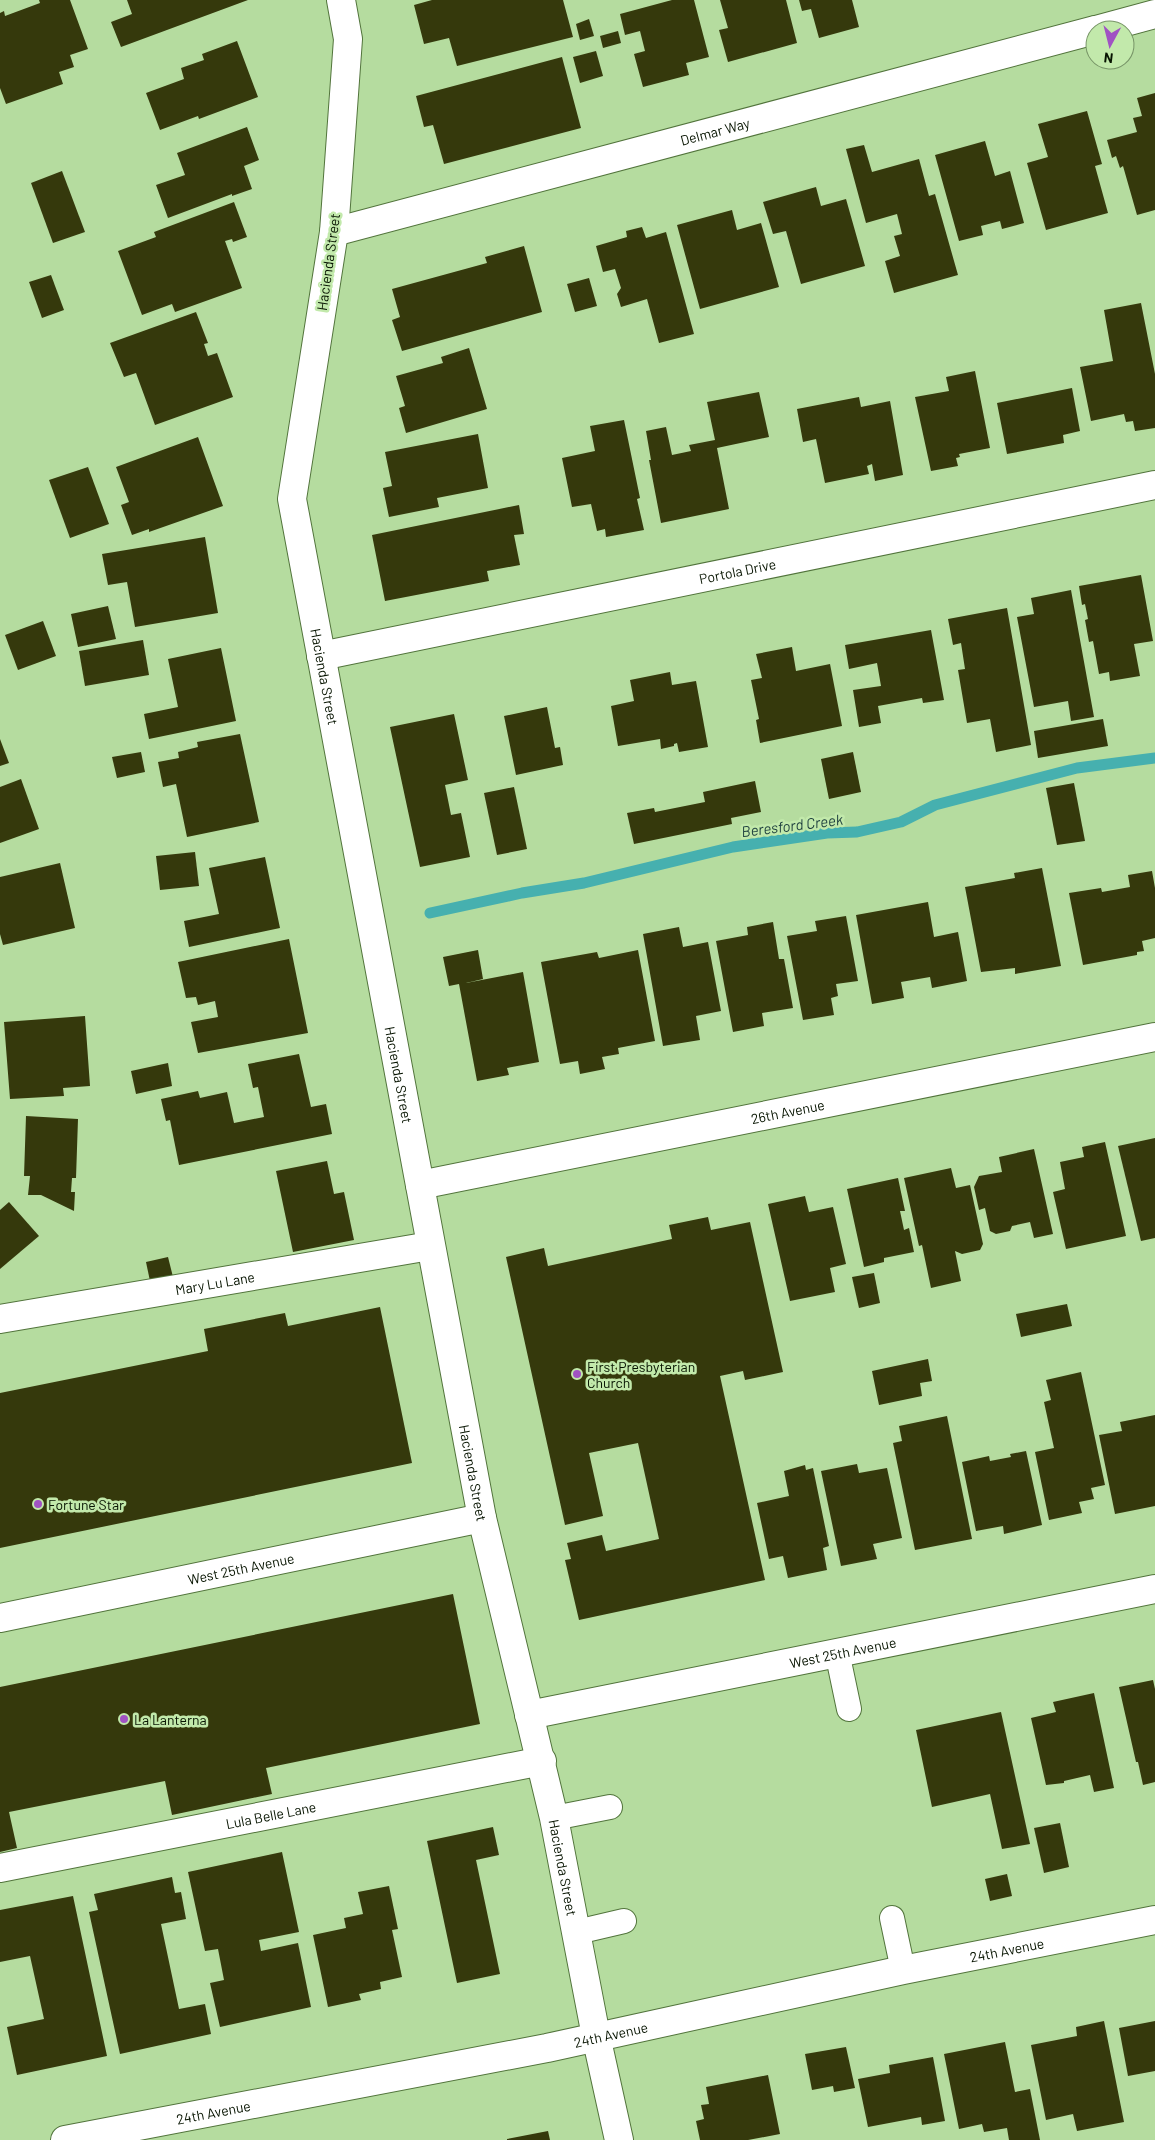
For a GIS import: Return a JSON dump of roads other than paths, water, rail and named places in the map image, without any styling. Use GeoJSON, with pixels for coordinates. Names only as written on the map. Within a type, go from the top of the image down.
{"type":"FeatureCollection","features":[{"type":"Feature","properties":{"kind":"street","name":"Hacienda Street"},"geometry":{"type":"LineString","coordinates":[[341,0],[348,39],[334,232],[292,499],[482,1518],[529,1715],[542,1761],[596,2036],[619,2140]]}},
{"type":"Feature","properties":{"kind":"street","name":"Delmar Way"},"geometry":{"type":"LineString","coordinates":[[1132,20],[1155,14]]}},
{"type":"Feature","properties":{"kind":"street","name":"Delmar Way"},"geometry":{"type":"LineString","coordinates":[[334,232],[1085,33]]}},
{"type":"Feature","properties":{"kind":"street","name":"Portola Drive"},"geometry":{"type":"LineString","coordinates":[[321,656],[1155,485]]}},
{"type":"Feature","properties":{"kind":"street","name":"26th Avenue"},"geometry":{"type":"LineString","coordinates":[[420,1185],[1155,1037]]}},
{"type":"Feature","properties":{"kind":"street","name":"Mary Lu Lane"},"geometry":{"type":"LineString","coordinates":[[0,1319],[430,1246]]}},
{"type":"Feature","properties":{"kind":"street","name":"West 25th Avenue"},"geometry":{"type":"LineString","coordinates":[[0,1618],[482,1518]]}},
{"type":"Feature","properties":{"kind":"street","name":"West 25th Avenue"},"geometry":{"type":"LineString","coordinates":[[529,1715],[1155,1589]]}},
{"type":"Feature","properties":{"kind":"street","name":"Lula Belle Lane"},"geometry":{"type":"LineString","coordinates":[[0,1868],[542,1761]]}},
{"type":"Feature","properties":{"kind":"street","name":"24th Avenue"},"geometry":{"type":"LineString","coordinates":[[65,2140],[547,2048],[903,1970],[1155,1920]]}},
{"type":"Feature","properties":{"kind":"lane"},"geometry":{"type":"LineString","coordinates":[[837,1652],[849,1709]]}},
{"type":"Feature","properties":{"kind":"lane"},"geometry":{"type":"LineString","coordinates":[[554,1818],[610,1807]]}},
{"type":"Feature","properties":{"kind":"lane"},"geometry":{"type":"LineString","coordinates":[[892,1918],[903,1970]]}},
{"type":"Feature","properties":{"kind":"lane"},"geometry":{"type":"LineString","coordinates":[[576,1932],[624,1921]]}},
{"type":"Feature","properties":{"kind":"waterway","name":"Beresford Creek"},"geometry":{"type":"LineString","coordinates":[[430,913],[522,893],[584,883],[733,847],[827,833],[857,832],[901,822],[935,805],[1077,768],[1155,758]]}},
{"type":"Feature","properties":{"kind":"place","name":"First Presbyterian Church"},"geometry":{"type":"Point","coordinates":[577,1374]}},
{"type":"Feature","properties":{"kind":"place","name":"Fortune Star"},"geometry":{"type":"Point","coordinates":[38,1504]}},
{"type":"Feature","properties":{"kind":"place","name":"La Lanterna"},"geometry":{"type":"Point","coordinates":[124,1719]}}]}
